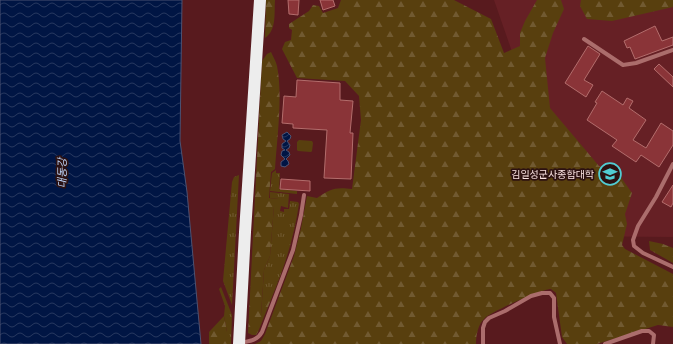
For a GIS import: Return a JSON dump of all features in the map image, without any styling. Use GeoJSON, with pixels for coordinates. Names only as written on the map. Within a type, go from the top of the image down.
{"type":"FeatureCollection","features":[{"type":"Feature","properties":{"kind":"highway"},"geometry":{"type":"LineString","coordinates":[[239,343],[244,240],[260,0]]}},
{"type":"Feature","properties":{"kind":"lane"},"geometry":{"type":"LineString","coordinates":[[584,39],[623,65],[636,63],[673,50]]}},
{"type":"Feature","properties":{"kind":"lane"},"geometry":{"type":"LineString","coordinates":[[673,164],[656,197],[634,233],[632,240],[634,246],[643,253],[673,268]]}},
{"type":"Feature","properties":{"kind":"lane"},"geometry":{"type":"LineString","coordinates":[[239,343],[257,339],[262,332],[292,250],[304,196]]}},
{"type":"Feature","properties":{"kind":"lane"},"geometry":{"type":"LineString","coordinates":[[483,344],[483,328],[485,322],[489,318],[505,311],[531,296],[542,293],[550,293],[554,298],[554,317],[560,344]]}},
{"type":"Feature","properties":{"kind":"lane"},"geometry":{"type":"LineString","coordinates":[[605,344],[642,331],[649,331],[654,335],[653,344]]}},
{"type":"Feature","properties":{"kind":"shaded area","name":"김일성군사종합대학"},"geometry":{"type":"Polygon","coordinates":[[[494,0],[673,0],[673,237],[559,236],[533,112],[494,0]]]}},
{"type":"Feature","properties":{"kind":"green space"},"geometry":{"type":"Polygon","coordinates":[[[266,0],[275,0],[275,16],[271,31],[265,38],[266,0]]]}},
{"type":"Feature","properties":{"kind":"green space"},"geometry":{"type":"Polygon","coordinates":[[[341,0],[454,0],[491,19],[504,53],[520,46],[520,33],[537,0],[561,0],[564,9],[553,33],[545,58],[550,108],[599,166],[620,176],[632,193],[625,214],[627,224],[622,245],[625,249],[673,274],[673,327],[658,325],[597,344],[567,344],[562,337],[556,293],[551,289],[539,292],[489,315],[481,323],[476,337],[476,344],[255,344],[261,341],[265,334],[294,256],[307,196],[317,198],[333,189],[352,189],[361,120],[359,96],[345,81],[297,78],[282,49],[285,42],[291,40],[292,30],[289,28],[289,24],[309,11],[313,5],[319,6],[323,13],[338,8],[341,0]]]}},
{"type":"Feature","properties":{"kind":"green space"},"geometry":{"type":"Polygon","coordinates":[[[581,0],[673,0],[673,7],[612,21],[587,19],[580,6],[581,0]]]}},
{"type":"Feature","properties":{"kind":"green space"},"geometry":{"type":"Polygon","coordinates":[[[271,52],[277,66],[280,104],[275,169],[271,172],[269,198],[279,199],[279,205],[274,206],[270,256],[264,270],[261,315],[276,281],[278,282],[258,332],[256,335],[252,335],[248,333],[262,61],[267,54],[271,52]]]}},
{"type":"Feature","properties":{"kind":"green space"},"geometry":{"type":"Polygon","coordinates":[[[299,140],[312,141],[312,151],[298,151],[297,142],[299,140]]]}},
{"type":"Feature","properties":{"kind":"green space"},"geometry":{"type":"Polygon","coordinates":[[[276,170],[276,173],[280,173],[279,189],[297,191],[297,194],[270,191],[272,173],[276,170]]]}},
{"type":"Feature","properties":{"kind":"green space"},"geometry":{"type":"Polygon","coordinates":[[[239,175],[232,305],[223,281],[232,182],[234,177],[239,175]]]}},
{"type":"Feature","properties":{"kind":"green space"},"geometry":{"type":"Polygon","coordinates":[[[270,192],[289,194],[288,208],[281,206],[280,211],[284,212],[284,209],[289,209],[290,201],[298,202],[299,204],[285,263],[278,282],[277,281],[261,316],[264,270],[270,256],[274,206],[279,199],[270,198],[270,192]]]}},
{"type":"Feature","properties":{"kind":"green space"},"geometry":{"type":"Polygon","coordinates":[[[649,241],[673,248],[673,263],[650,250],[649,241]]]}},
{"type":"Feature","properties":{"kind":"green space"},"geometry":{"type":"Polygon","coordinates":[[[221,287],[232,315],[231,344],[227,344],[227,332],[224,316],[225,306],[219,289],[221,287]]]}},
{"type":"Feature","properties":{"kind":"green space"},"geometry":{"type":"Polygon","coordinates":[[[224,316],[227,332],[227,344],[209,344],[209,332],[224,316]]]}},
{"type":"Feature","properties":{"kind":"water","name":"대동강"},"geometry":{"type":"Polygon","coordinates":[[[0,0],[182,0],[180,141],[187,192],[201,344],[0,344],[0,0]]]}},
{"type":"Feature","properties":{"kind":"water"},"geometry":{"type":"Polygon","coordinates":[[[287,132],[291,136],[287,141],[290,145],[289,148],[286,150],[290,155],[286,159],[289,164],[285,167],[281,166],[281,162],[285,159],[281,155],[282,151],[285,150],[282,148],[282,144],[286,141],[283,139],[282,135],[287,132]]]}},
{"type":"Feature","properties":{"kind":"building"},"geometry":{"type":"Polygon","coordinates":[[[288,0],[299,0],[298,15],[289,14],[288,0]]]}},
{"type":"Feature","properties":{"kind":"building"},"geometry":{"type":"Polygon","coordinates":[[[320,0],[333,0],[335,6],[323,10],[320,0]]]}},
{"type":"Feature","properties":{"kind":"building"},"geometry":{"type":"Polygon","coordinates":[[[655,26],[662,41],[673,37],[673,45],[635,59],[630,47],[627,48],[624,41],[655,26]]]}},
{"type":"Feature","properties":{"kind":"building"},"geometry":{"type":"Polygon","coordinates":[[[588,46],[600,54],[584,80],[593,85],[586,97],[565,83],[588,46]]]}},
{"type":"Feature","properties":{"kind":"building"},"geometry":{"type":"Polygon","coordinates":[[[659,64],[673,77],[673,87],[654,69],[659,64]]]}},
{"type":"Feature","properties":{"kind":"building"},"geometry":{"type":"Polygon","coordinates":[[[297,80],[340,83],[340,100],[353,101],[350,133],[353,133],[351,179],[324,178],[327,130],[293,128],[293,124],[282,123],[284,96],[296,97],[297,80]]]}},
{"type":"Feature","properties":{"kind":"building"},"geometry":{"type":"Polygon","coordinates":[[[602,91],[623,105],[627,98],[633,101],[629,108],[646,120],[633,140],[646,148],[661,123],[673,131],[673,145],[659,167],[641,155],[636,162],[612,146],[617,140],[587,120],[602,91]]]}},
{"type":"Feature","properties":{"kind":"building"},"geometry":{"type":"Polygon","coordinates":[[[281,179],[310,181],[310,191],[280,189],[281,179]]]}},
{"type":"Feature","properties":{"kind":"building"},"geometry":{"type":"Polygon","coordinates":[[[673,185],[673,203],[671,207],[662,202],[673,185]]]}},
{"type":"Feature","properties":{"kind":"place","name":"김일성군사종합대학"},"geometry":{"type":"Point","coordinates":[610,174]}}]}
